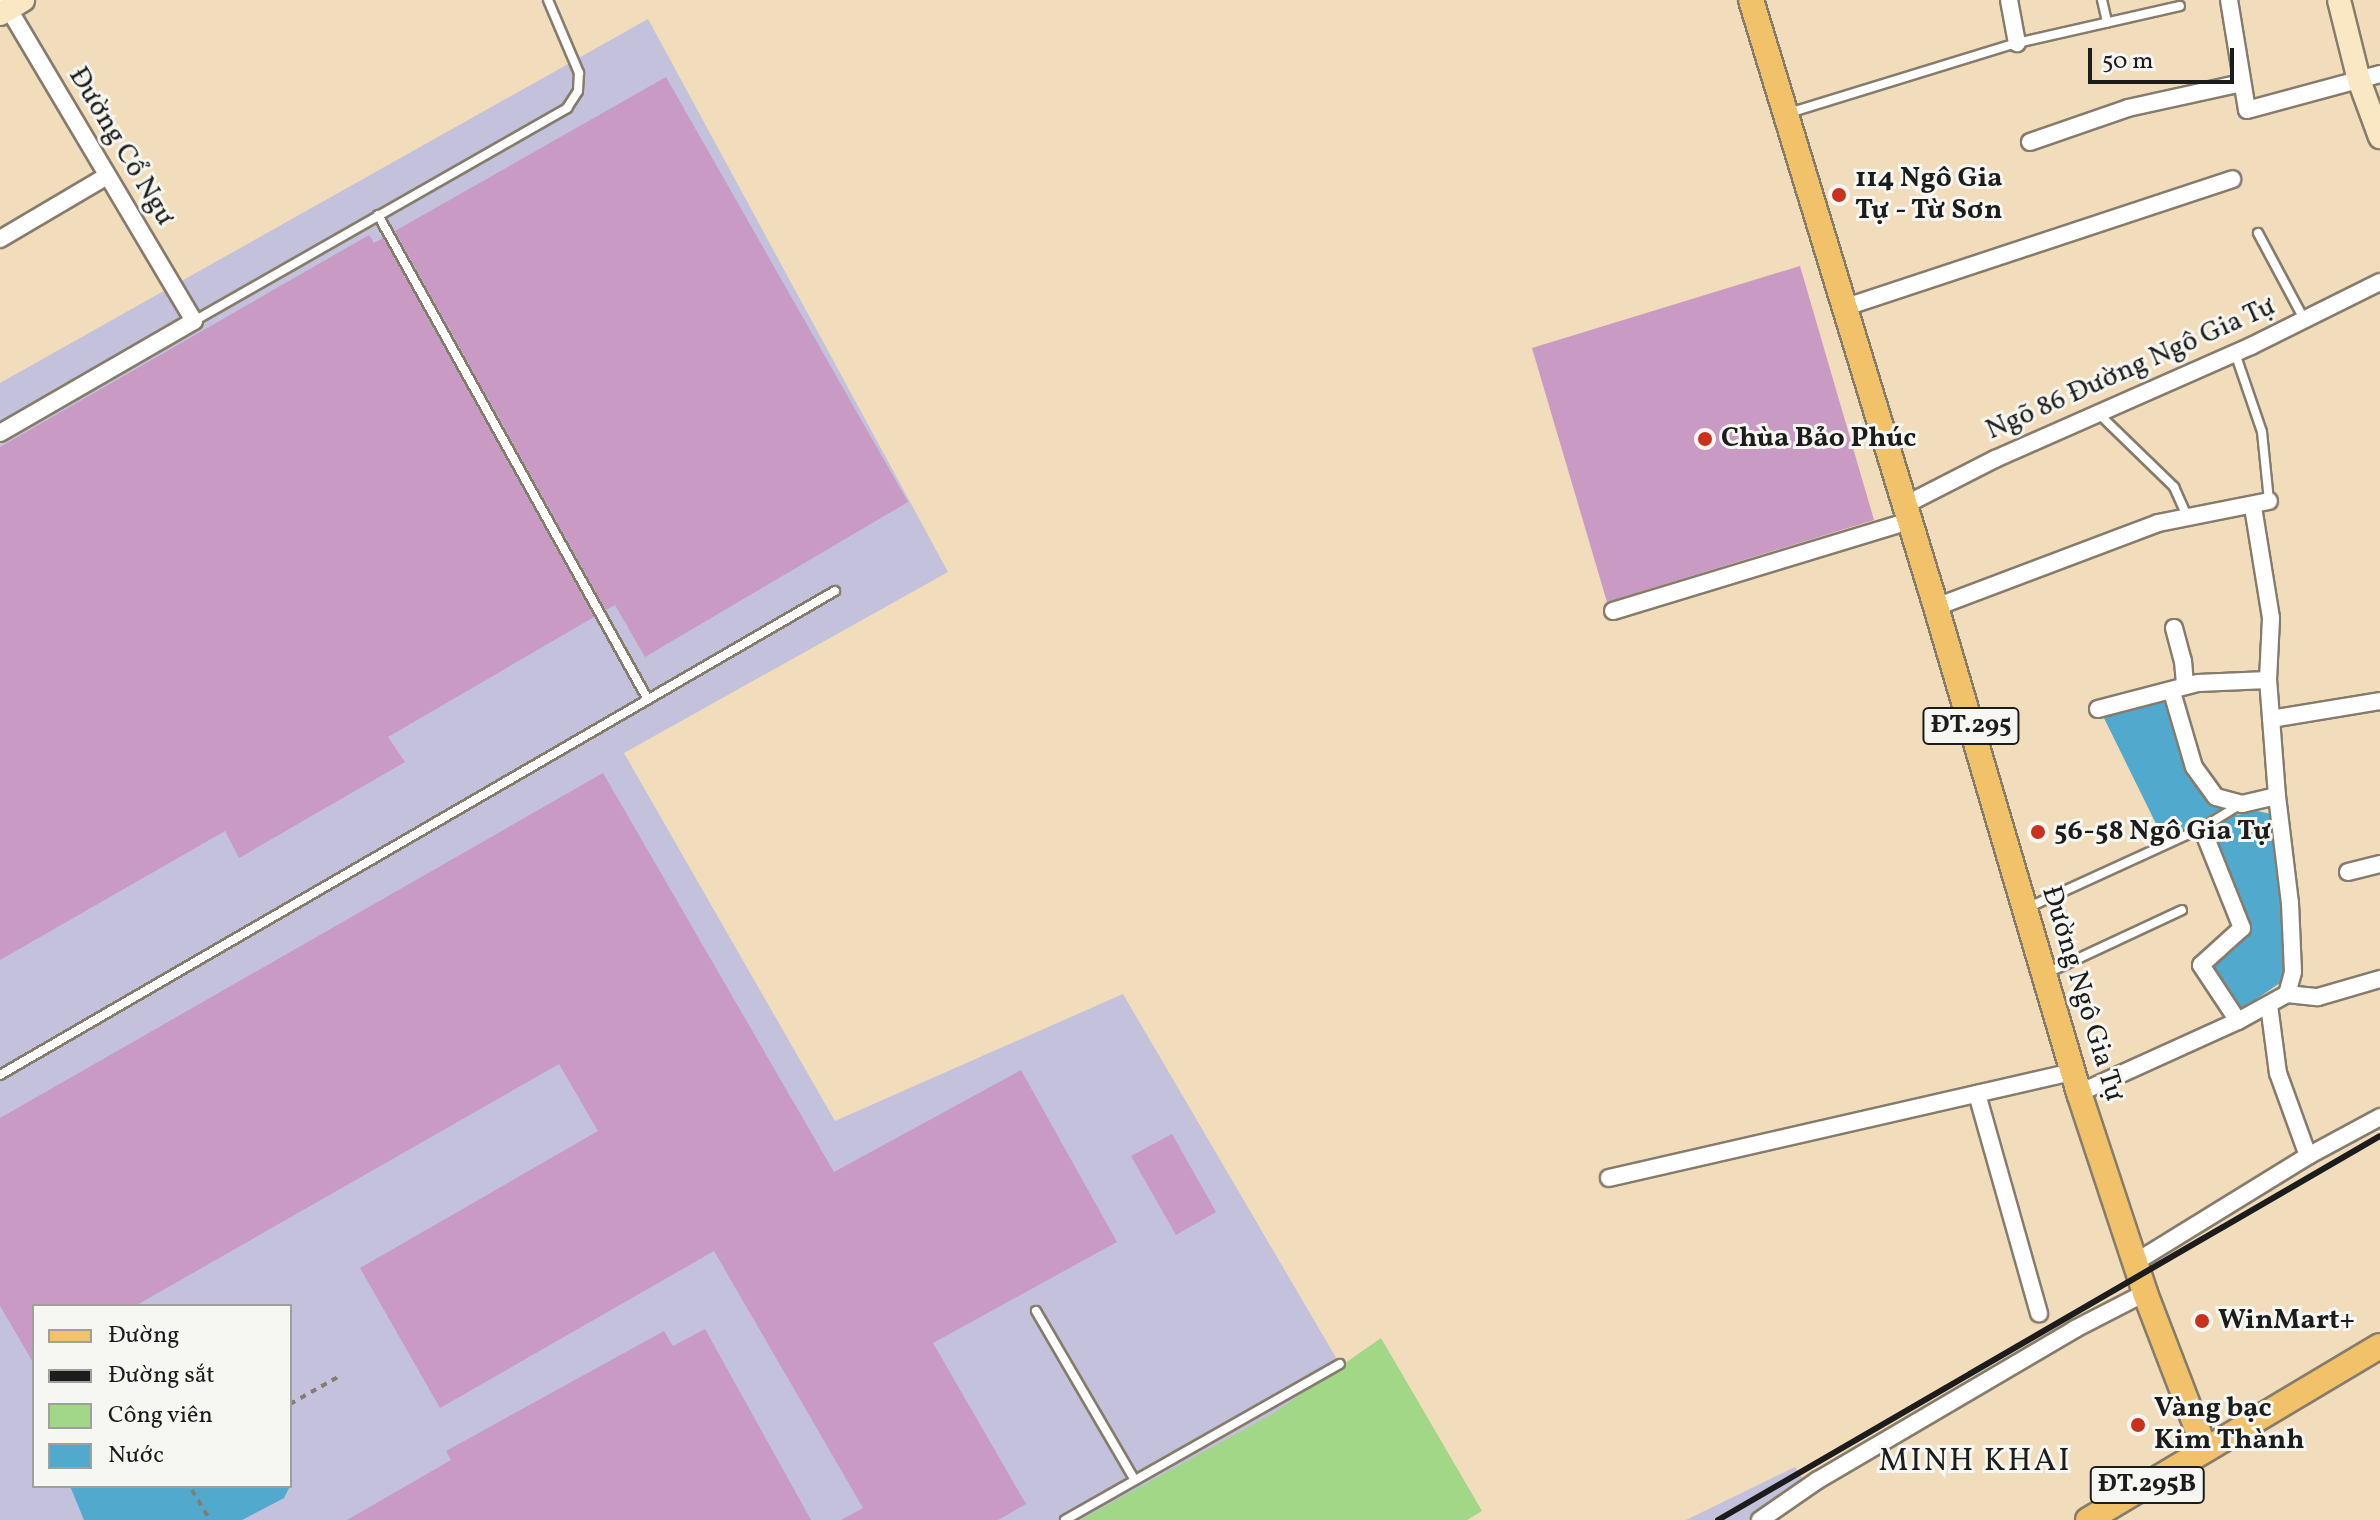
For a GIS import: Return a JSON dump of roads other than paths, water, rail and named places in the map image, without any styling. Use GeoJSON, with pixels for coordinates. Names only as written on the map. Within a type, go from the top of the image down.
{"type":"FeatureCollection","features":[{"type":"Feature","properties":{"kind":"main road","name":"Đường Ngô Gia Tự"},"geometry":{"type":"LineString","coordinates":[[1751,0],[1936,607],[2076,1082],[2134,1263],[2205,1449]]}},
{"type":"Feature","properties":{"kind":"main road","name":"ĐT.295B"},"geometry":{"type":"LineString","coordinates":[[2088,1520],[2380,1346]]}},
{"type":"Feature","properties":{"kind":"street"},"geometry":{"type":"LineString","coordinates":[[2009,0],[2017,43]]}},
{"type":"Feature","properties":{"kind":"street"},"geometry":{"type":"LineString","coordinates":[[2229,0],[2247,110],[2370,77]]}},
{"type":"Feature","properties":{"kind":"street"},"geometry":{"type":"LineString","coordinates":[[2339,0],[2370,77],[2380,137]]}},
{"type":"Feature","properties":{"kind":"street","name":"Đường Cổ Ngư"},"geometry":{"type":"LineString","coordinates":[[9,6],[194,321]]}},
{"type":"Feature","properties":{"kind":"street"},"geometry":{"type":"LineString","coordinates":[[2030,142],[2128,108],[2242,83]]}},
{"type":"Feature","properties":{"kind":"street"},"geometry":{"type":"LineString","coordinates":[[0,239],[107,176]]}},
{"type":"Feature","properties":{"kind":"street"},"geometry":{"type":"LineString","coordinates":[[1843,308],[2232,179]]}},
{"type":"Feature","properties":{"kind":"street","name":"Ngõ 86 Đường Ngô Gia Tự"},"geometry":{"type":"LineString","coordinates":[[1613,611],[1907,513],[1995,459],[2235,353],[2380,282]]}},
{"type":"Feature","properties":{"kind":"street"},"geometry":{"type":"LineString","coordinates":[[0,433],[194,321]]}},
{"type":"Feature","properties":{"kind":"street"},"geometry":{"type":"LineString","coordinates":[[1936,607],[2158,523],[2261,504],[2271,618],[2268,680],[2277,796],[2290,903],[2293,972],[2287,994]]}},
{"type":"Feature","properties":{"kind":"street"},"geometry":{"type":"LineString","coordinates":[[2174,628],[2183,661],[2179,689],[2194,767],[2216,797],[2242,804],[2277,796]]}},
{"type":"Feature","properties":{"kind":"street"},"geometry":{"type":"LineString","coordinates":[[2098,709],[2179,689],[2268,680]]}},
{"type":"Feature","properties":{"kind":"street"},"geometry":{"type":"LineString","coordinates":[[2271,719],[2380,701]]}},
{"type":"Feature","properties":{"kind":"street"},"geometry":{"type":"LineString","coordinates":[[2202,828],[2242,928],[2201,965],[2238,1021]]}},
{"type":"Feature","properties":{"kind":"street"},"geometry":{"type":"LineString","coordinates":[[2348,872],[2380,864]]}},
{"type":"Feature","properties":{"kind":"street"},"geometry":{"type":"LineString","coordinates":[[1609,1178],[1977,1094],[2076,1082],[2238,1021],[2287,994],[2318,997],[2380,979]]}},
{"type":"Feature","properties":{"kind":"street"},"geometry":{"type":"LineString","coordinates":[[2269,1005],[2278,1073],[2308,1156]]}},
{"type":"Feature","properties":{"kind":"street"},"geometry":{"type":"LineString","coordinates":[[1977,1094],[2039,1313]]}},
{"type":"Feature","properties":{"kind":"street"},"geometry":{"type":"LineString","coordinates":[[2134,1263],[2308,1156],[2380,1117]]}},
{"type":"Feature","properties":{"kind":"street"},"geometry":{"type":"LineString","coordinates":[[1760,1520],[1818,1480],[2075,1329],[2145,1293]]}},
{"type":"Feature","properties":{"kind":"lane"},"geometry":{"type":"LineString","coordinates":[[194,321],[567,108],[578,91],[579,73],[548,0]]}},
{"type":"Feature","properties":{"kind":"lane"},"geometry":{"type":"LineString","coordinates":[[2102,0],[2107,22]]}},
{"type":"Feature","properties":{"kind":"lane"},"geometry":{"type":"LineString","coordinates":[[1785,115],[2017,43],[2180,6]]}},
{"type":"Feature","properties":{"kind":"lane"},"geometry":{"type":"LineString","coordinates":[[378,215],[647,698]]}},
{"type":"Feature","properties":{"kind":"lane"},"geometry":{"type":"LineString","coordinates":[[2258,233],[2304,319]]}},
{"type":"Feature","properties":{"kind":"lane"},"geometry":{"type":"LineString","coordinates":[[2235,353],[2262,432],[2261,504]]}},
{"type":"Feature","properties":{"kind":"lane"},"geometry":{"type":"LineString","coordinates":[[2098,413],[2174,487],[2187,516]]}},
{"type":"Feature","properties":{"kind":"lane"},"geometry":{"type":"LineString","coordinates":[[0,1075],[835,591]]}},
{"type":"Feature","properties":{"kind":"lane"},"geometry":{"type":"LineString","coordinates":[[2025,909],[2202,828],[2242,804]]}},
{"type":"Feature","properties":{"kind":"lane"},"geometry":{"type":"LineString","coordinates":[[2044,975],[2182,910]]}},
{"type":"Feature","properties":{"kind":"lane"},"geometry":{"type":"LineString","coordinates":[[1036,1311],[1134,1479]]}},
{"type":"Feature","properties":{"kind":"lane"},"geometry":{"type":"LineString","coordinates":[[1065,1520],[1340,1364]]}},
{"type":"Feature","properties":{"kind":"water"},"geometry":{"type":"Polygon","coordinates":[[[2165,698],[2187,772],[2207,800],[2224,807],[2165,842],[2102,714],[2165,698]]]}},
{"type":"Feature","properties":{"kind":"water"},"geometry":{"type":"Polygon","coordinates":[[[2257,811],[2272,814],[2284,901],[2286,967],[2283,981],[2240,1010],[2210,971],[2249,930],[2207,830],[2231,816],[2257,811]]]}},
{"type":"Feature","properties":{"kind":"water"},"geometry":{"type":"Polygon","coordinates":[[[71,1488],[289,1488],[284,1498],[242,1520],[84,1520],[71,1488]]]}},
{"type":"Feature","properties":{"kind":"railway"},"geometry":{"type":"LineString","coordinates":[[1718,1520],[2380,1136]]}},
{"type":"Feature","properties":{"kind":"place","name":"114 Ngô Gia Tự - Từ Sơn"},"geometry":{"type":"Point","coordinates":[1839,195]}},
{"type":"Feature","properties":{"kind":"place","name":"Chùa Bảo Phúc"},"geometry":{"type":"Point","coordinates":[1705,439]}},
{"type":"Feature","properties":{"kind":"place","name":"56-58 Ngô Gia Tự"},"geometry":{"type":"Point","coordinates":[2038,832]}},
{"type":"Feature","properties":{"kind":"place","name":"WinMart+"},"geometry":{"type":"Point","coordinates":[2202,1321]}},
{"type":"Feature","properties":{"kind":"place","name":"Vàng bạc Kim Thành"},"geometry":{"type":"Point","coordinates":[2138,1425]}},
{"type":"Feature","properties":{"kind":"district","name":"MINH KHAI"},"geometry":{"type":"Point","coordinates":[1975,1462]}}]}
